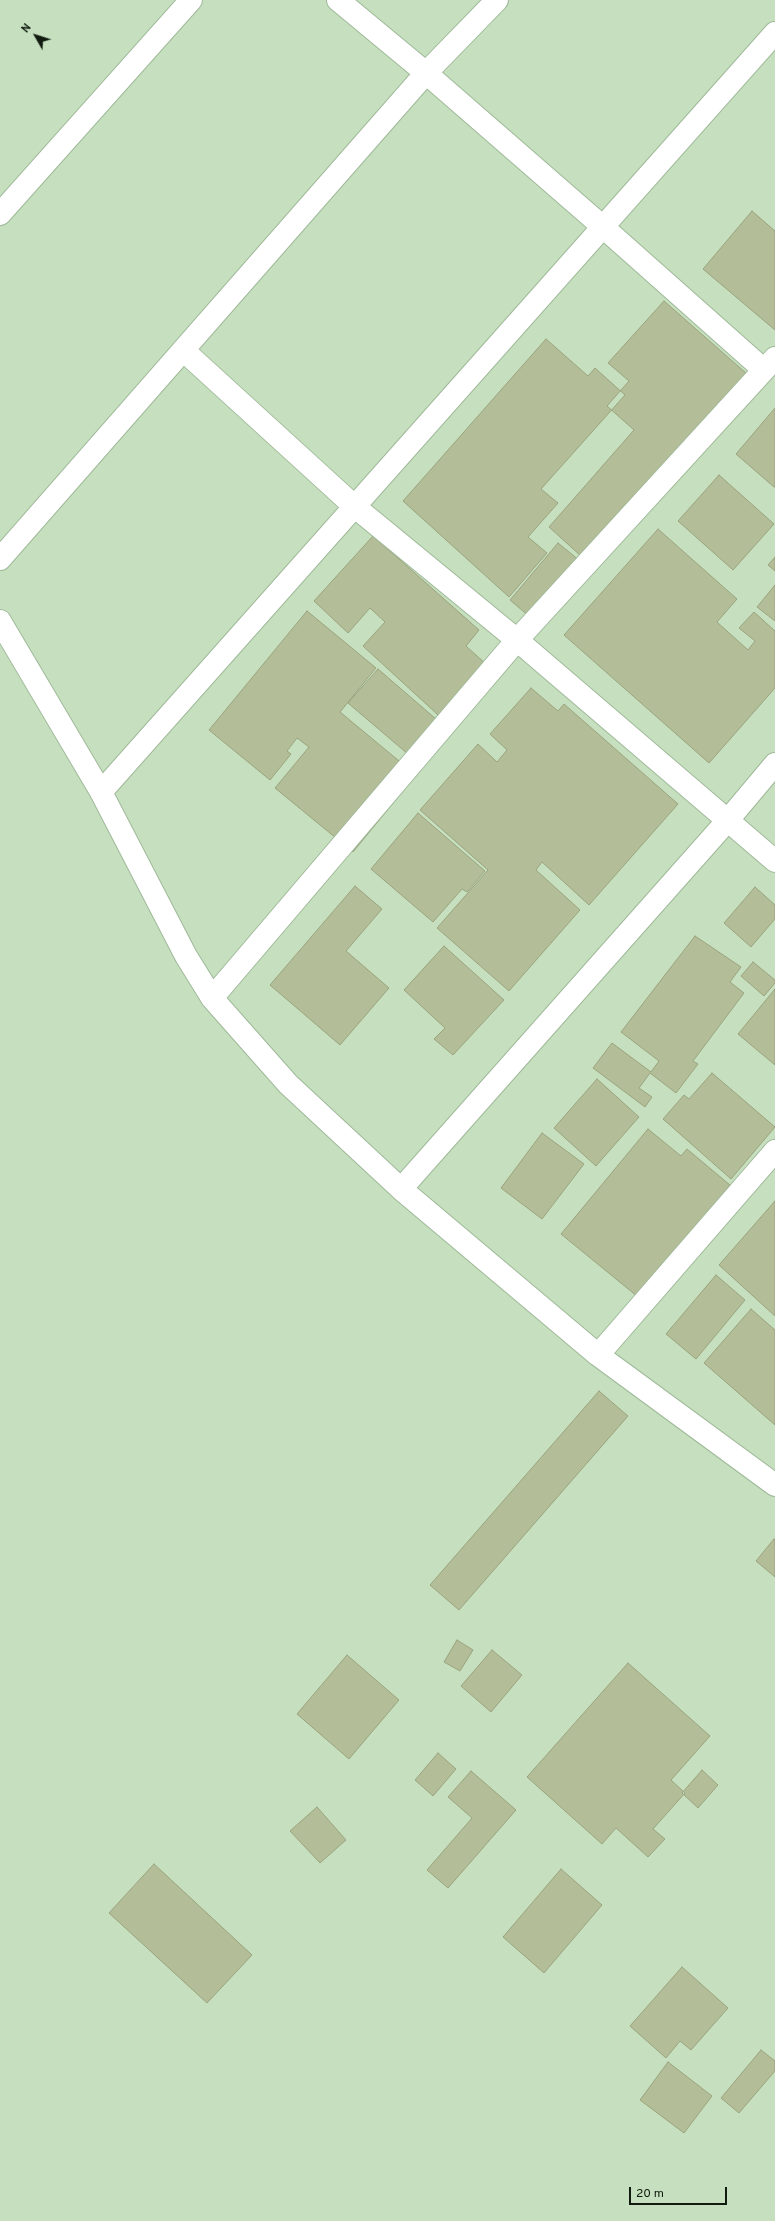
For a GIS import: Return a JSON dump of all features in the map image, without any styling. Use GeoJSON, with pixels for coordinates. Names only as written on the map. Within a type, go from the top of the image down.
{"type":"FeatureCollection","features":[{"type":"Feature","properties":{"kind":"street"},"geometry":{"type":"LineString","coordinates":[[0,214],[191,0]]}},
{"type":"Feature","properties":{"kind":"street"},"geometry":{"type":"LineString","coordinates":[[212,998],[517,640],[769,364],[603,227],[426,73],[338,0]]}},
{"type":"Feature","properties":{"kind":"street"},"geometry":{"type":"LineString","coordinates":[[0,559],[426,73],[497,0]]}},
{"type":"Feature","properties":{"kind":"street"},"geometry":{"type":"LineString","coordinates":[[101,792],[775,33]]}},
{"type":"Feature","properties":{"kind":"street"},"geometry":{"type":"LineString","coordinates":[[184,350],[354,506],[517,640],[775,861]]}},
{"type":"Feature","properties":{"kind":"street"},"geometry":{"type":"LineString","coordinates":[[0,621],[101,792],[186,956],[212,998],[288,1084],[401,1189],[598,1355],[775,1486]]}},
{"type":"Feature","properties":{"kind":"street"},"geometry":{"type":"LineString","coordinates":[[401,1189],[728,820],[775,764]]}},
{"type":"Feature","properties":{"kind":"street"},"geometry":{"type":"LineString","coordinates":[[598,1355],[775,1151]]}},
{"type":"Feature","properties":{"kind":"building"},"geometry":{"type":"Polygon","coordinates":[[[752,211],[775,231],[775,330],[703,269],[752,211]]]}},
{"type":"Feature","properties":{"kind":"building"},"geometry":{"type":"Polygon","coordinates":[[[664,301],[755,381],[592,566],[549,527],[634,430],[607,406],[629,381],[608,363],[664,301]]]}},
{"type":"Feature","properties":{"kind":"building"},"geometry":{"type":"Polygon","coordinates":[[[546,339],[588,376],[595,368],[625,395],[541,489],[558,503],[528,537],[547,553],[509,597],[403,501],[546,339]]]}},
{"type":"Feature","properties":{"kind":"building"},"geometry":{"type":"Polygon","coordinates":[[[775,408],[775,487],[774,487],[736,454],[775,408]]]}},
{"type":"Feature","properties":{"kind":"building"},"geometry":{"type":"Polygon","coordinates":[[[719,475],[774,524],[733,570],[678,521],[719,475]]]}},
{"type":"Feature","properties":{"kind":"building"},"geometry":{"type":"Polygon","coordinates":[[[658,529],[737,599],[717,622],[748,650],[755,641],[739,628],[754,612],[775,631],[775,688],[709,763],[564,635],[658,529]]]}},
{"type":"Feature","properties":{"kind":"building"},"geometry":{"type":"Polygon","coordinates":[[[373,536],[479,630],[466,646],[497,674],[450,726],[363,646],[385,622],[370,608],[348,633],[314,601],[373,536]]]}},
{"type":"Feature","properties":{"kind":"building"},"geometry":{"type":"Polygon","coordinates":[[[558,543],[585,565],[537,623],[510,600],[558,543]]]}},
{"type":"Feature","properties":{"kind":"building"},"geometry":{"type":"Polygon","coordinates":[[[775,557],[775,571],[768,565],[775,557]]]}},
{"type":"Feature","properties":{"kind":"building"},"geometry":{"type":"Polygon","coordinates":[[[775,585],[775,621],[757,607],[775,585]]]}},
{"type":"Feature","properties":{"kind":"building"},"geometry":{"type":"Polygon","coordinates":[[[307,611],[376,668],[340,712],[416,775],[353,852],[275,788],[309,747],[297,738],[287,751],[291,754],[270,780],[209,730],[307,611]]]}},
{"type":"Feature","properties":{"kind":"building"},"geometry":{"type":"Polygon","coordinates":[[[378,669],[451,732],[422,766],[348,703],[378,669]]]}},
{"type":"Feature","properties":{"kind":"building"},"geometry":{"type":"Polygon","coordinates":[[[531,688],[558,711],[564,704],[678,804],[589,905],[542,862],[536,870],[580,910],[509,991],[437,928],[488,870],[420,810],[478,744],[497,762],[507,750],[490,734],[531,688]]]}},
{"type":"Feature","properties":{"kind":"building"},"geometry":{"type":"Polygon","coordinates":[[[418,813],[485,871],[467,892],[462,889],[433,922],[371,869],[418,813]]]}},
{"type":"Feature","properties":{"kind":"building"},"geometry":{"type":"Polygon","coordinates":[[[355,886],[382,909],[346,951],[389,988],[340,1045],[270,985],[355,886]]]}},
{"type":"Feature","properties":{"kind":"building"},"geometry":{"type":"Polygon","coordinates":[[[755,887],[775,905],[775,919],[751,947],[724,923],[755,887]]]}},
{"type":"Feature","properties":{"kind":"building"},"geometry":{"type":"Polygon","coordinates":[[[695,936],[741,967],[730,982],[744,993],[693,1061],[698,1064],[676,1093],[650,1073],[639,1088],[652,1097],[645,1107],[593,1068],[612,1043],[651,1072],[659,1061],[621,1032],[695,936]]]}},
{"type":"Feature","properties":{"kind":"building"},"geometry":{"type":"Polygon","coordinates":[[[444,946],[504,1000],[453,1055],[434,1039],[445,1028],[404,990],[444,946]]]}},
{"type":"Feature","properties":{"kind":"building"},"geometry":{"type":"Polygon","coordinates":[[[753,962],[775,980],[775,983],[764,996],[741,976],[753,962]]]}},
{"type":"Feature","properties":{"kind":"building"},"geometry":{"type":"Polygon","coordinates":[[[775,989],[775,1065],[738,1034],[775,989]]]}},
{"type":"Feature","properties":{"kind":"building"},"geometry":{"type":"Polygon","coordinates":[[[712,1073],[775,1127],[731,1179],[663,1119],[684,1095],[689,1099],[712,1073]]]}},
{"type":"Feature","properties":{"kind":"building"},"geometry":{"type":"Polygon","coordinates":[[[597,1079],[639,1117],[596,1166],[554,1128],[597,1079]]]}},
{"type":"Feature","properties":{"kind":"building"},"geometry":{"type":"Polygon","coordinates":[[[648,1129],[681,1156],[687,1149],[730,1185],[638,1297],[561,1234],[648,1129]]]}},
{"type":"Feature","properties":{"kind":"building"},"geometry":{"type":"Polygon","coordinates":[[[542,1133],[584,1164],[542,1219],[501,1188],[542,1133]]]}},
{"type":"Feature","properties":{"kind":"building"},"geometry":{"type":"Polygon","coordinates":[[[775,1201],[775,1316],[719,1265],[775,1201]]]}},
{"type":"Feature","properties":{"kind":"building"},"geometry":{"type":"Polygon","coordinates":[[[716,1275],[745,1300],[696,1359],[666,1334],[716,1275]]]}},
{"type":"Feature","properties":{"kind":"building"},"geometry":{"type":"Polygon","coordinates":[[[751,1309],[775,1330],[775,1425],[704,1363],[751,1309]]]}},
{"type":"Feature","properties":{"kind":"building"},"geometry":{"type":"Polygon","coordinates":[[[599,1391],[628,1416],[459,1610],[430,1585],[599,1391]]]}},
{"type":"Feature","properties":{"kind":"building"},"geometry":{"type":"Polygon","coordinates":[[[774,1539],[775,1540],[775,1577],[756,1561],[774,1539]]]}},
{"type":"Feature","properties":{"kind":"building"},"geometry":{"type":"Polygon","coordinates":[[[457,1640],[473,1650],[460,1671],[444,1662],[457,1640]]]}},
{"type":"Feature","properties":{"kind":"building"},"geometry":{"type":"Polygon","coordinates":[[[492,1650],[522,1675],[491,1712],[461,1686],[492,1650]]]}},
{"type":"Feature","properties":{"kind":"building"},"geometry":{"type":"Polygon","coordinates":[[[347,1655],[399,1700],[349,1759],[297,1714],[347,1655]]]}},
{"type":"Feature","properties":{"kind":"building"},"geometry":{"type":"Polygon","coordinates":[[[628,1663],[710,1736],[671,1780],[685,1793],[653,1829],[665,1839],[648,1857],[616,1828],[602,1844],[527,1777],[628,1663]]]}},
{"type":"Feature","properties":{"kind":"building"},"geometry":{"type":"Polygon","coordinates":[[[438,1753],[456,1769],[433,1796],[415,1780],[438,1753]]]}},
{"type":"Feature","properties":{"kind":"building"},"geometry":{"type":"Polygon","coordinates":[[[702,1770],[718,1785],[698,1808],[682,1793],[702,1770]]]}},
{"type":"Feature","properties":{"kind":"building"},"geometry":{"type":"Polygon","coordinates":[[[471,1771],[516,1810],[448,1888],[427,1870],[472,1818],[448,1797],[471,1771]]]}},
{"type":"Feature","properties":{"kind":"building"},"geometry":{"type":"Polygon","coordinates":[[[317,1807],[346,1840],[320,1863],[290,1831],[317,1807]]]}},
{"type":"Feature","properties":{"kind":"building"},"geometry":{"type":"Polygon","coordinates":[[[154,1864],[252,1955],[207,2003],[109,1913],[154,1864]]]}},
{"type":"Feature","properties":{"kind":"building"},"geometry":{"type":"Polygon","coordinates":[[[561,1869],[602,1905],[544,1973],[503,1937],[561,1869]]]}},
{"type":"Feature","properties":{"kind":"building"},"geometry":{"type":"Polygon","coordinates":[[[682,1967],[728,2008],[691,2050],[680,2041],[666,2058],[630,2026],[682,1967]]]}},
{"type":"Feature","properties":{"kind":"building"},"geometry":{"type":"Polygon","coordinates":[[[761,2050],[775,2061],[775,2071],[739,2113],[721,2098],[761,2050]]]}},
{"type":"Feature","properties":{"kind":"building"},"geometry":{"type":"Polygon","coordinates":[[[668,2062],[712,2096],[684,2133],[640,2100],[668,2062]]]}}]}
